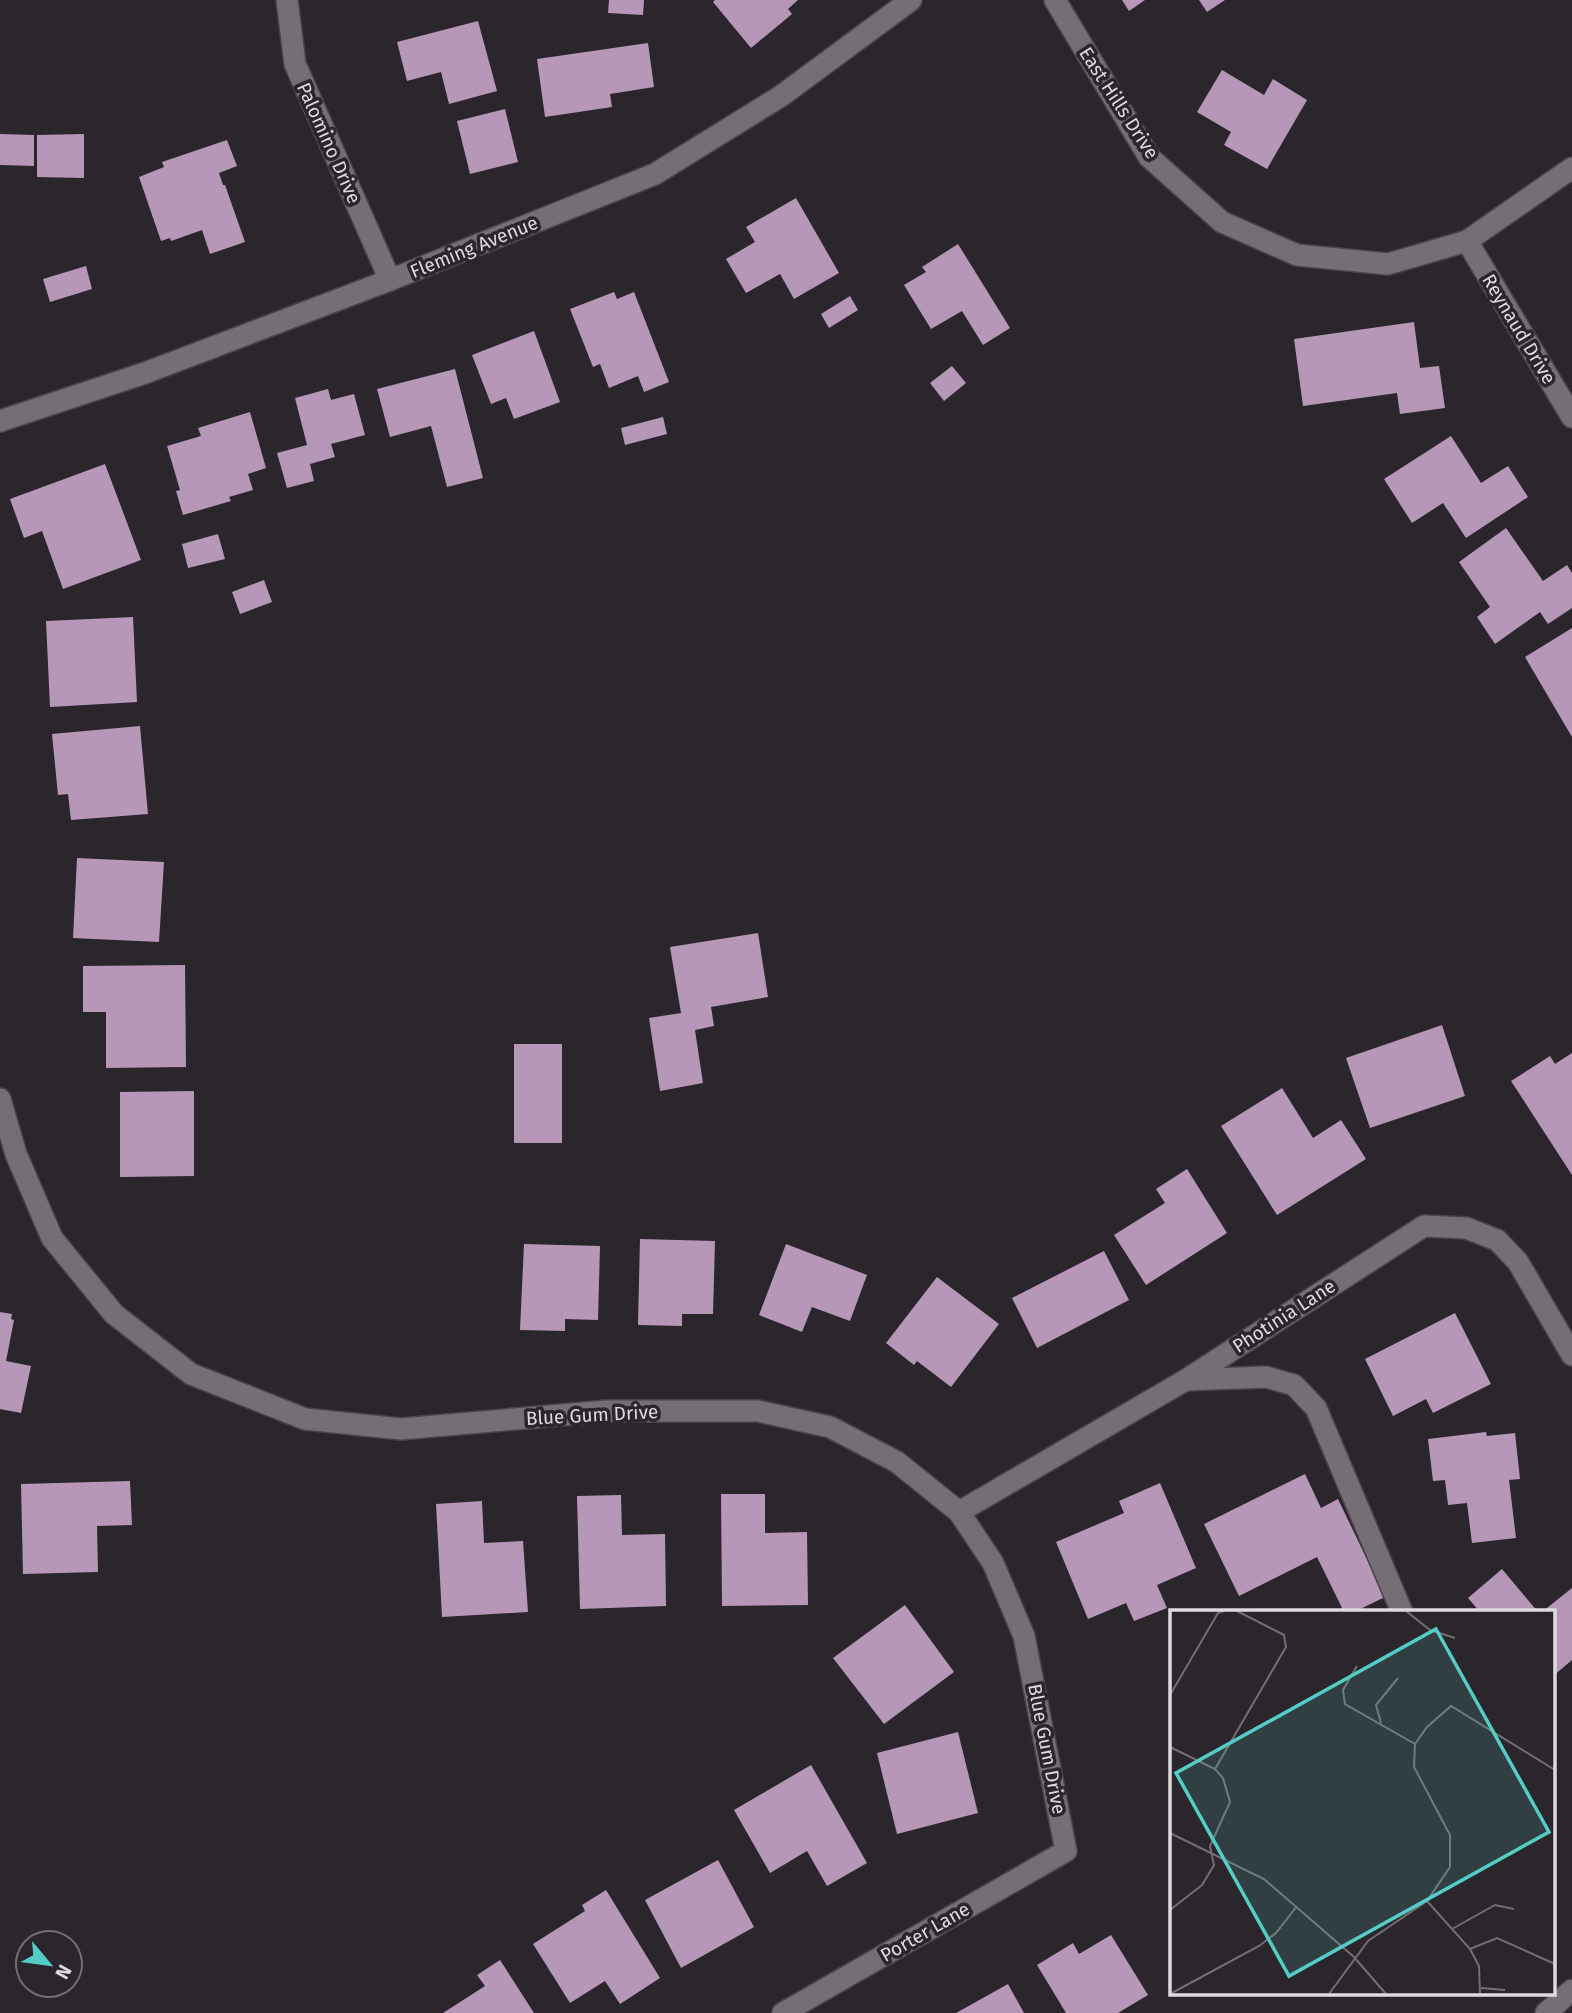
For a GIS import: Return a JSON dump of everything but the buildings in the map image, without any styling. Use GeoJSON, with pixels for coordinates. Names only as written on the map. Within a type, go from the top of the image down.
{"type":"FeatureCollection","features":[{"type":"Feature","properties":{"kind":"street","name":"Palomino Drive"},"geometry":{"type":"LineString","coordinates":[[287,0],[295,64],[390,280]]}},
{"type":"Feature","properties":{"kind":"street","name":"Fleming Avenue"},"geometry":{"type":"LineString","coordinates":[[0,421],[145,373],[390,280],[655,174],[781,96],[911,0]]}},
{"type":"Feature","properties":{"kind":"street","name":"East Hills Drive"},"geometry":{"type":"LineString","coordinates":[[1055,0],[1149,157],[1222,222],[1297,255],[1388,264],[1467,241],[1572,168]]}},
{"type":"Feature","properties":{"kind":"street","name":"Reynaud Drive"},"geometry":{"type":"LineString","coordinates":[[1467,241],[1572,417]]}},
{"type":"Feature","properties":{"kind":"street","name":"Blue Gum Drive"},"geometry":{"type":"LineString","coordinates":[[0,1099],[16,1154],[52,1238],[114,1314],[191,1374],[305,1419],[401,1429],[607,1411],[758,1411],[830,1427],[897,1462],[959,1512],[993,1563],[1024,1636],[1066,1851]]}},
{"type":"Feature","properties":{"kind":"street","name":"Photinia Lane"},"geometry":{"type":"LineString","coordinates":[[959,1512],[1184,1381],[1424,1226],[1466,1228],[1497,1240],[1518,1262],[1572,1355]]}},
{"type":"Feature","properties":{"kind":"street"},"geometry":{"type":"LineString","coordinates":[[1184,1381],[1266,1377],[1294,1385],[1316,1408],[1401,1610]]}},
{"type":"Feature","properties":{"kind":"street","name":"Porter Lane"},"geometry":{"type":"LineString","coordinates":[[783,2013],[1066,1851]]}},
{"type":"Feature","properties":{"kind":"street"},"geometry":{"type":"LineString","coordinates":[[1546,2013],[1572,1990]]}}]}
